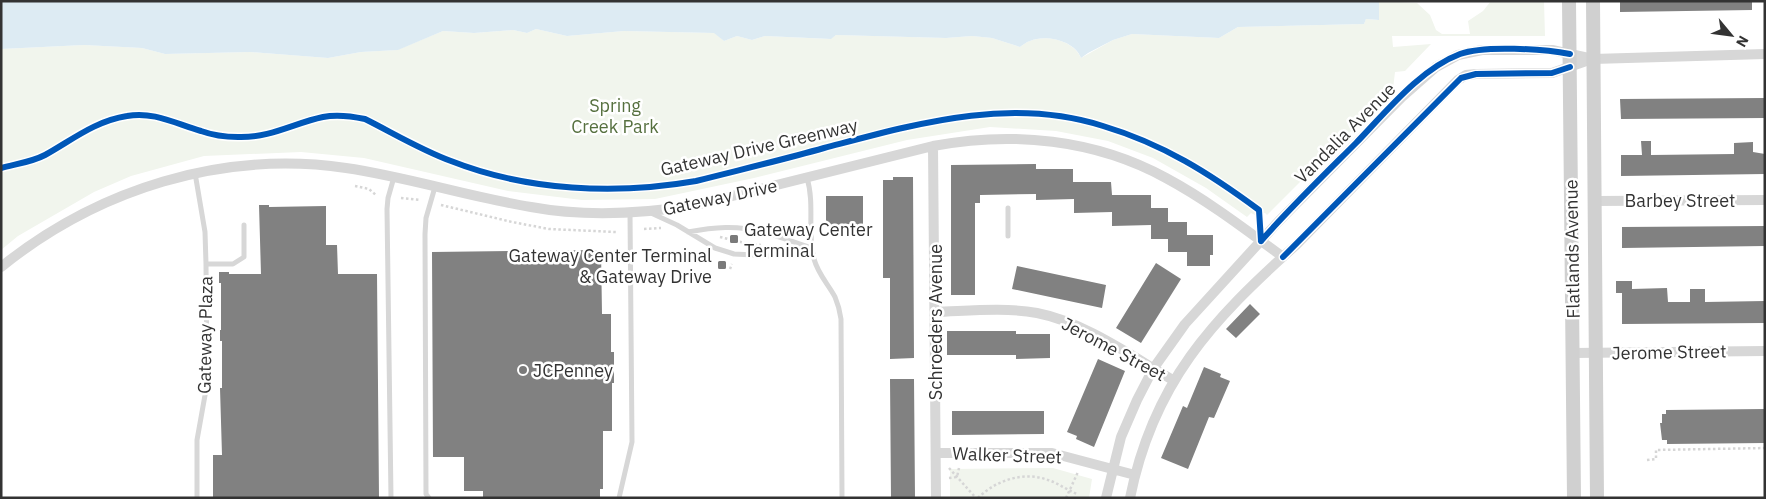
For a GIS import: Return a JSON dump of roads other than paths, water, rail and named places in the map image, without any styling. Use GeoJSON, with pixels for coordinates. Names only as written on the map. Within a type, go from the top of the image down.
{"type":"FeatureCollection","features":[{"type":"Feature","properties":{"kind":"main road","name":"Flatlands Avenue"},"geometry":{"type":"LineString","coordinates":[[1569,1],[1574,498]]}},
{"type":"Feature","properties":{"kind":"main road","name":"Flatlands Avenue"},"geometry":{"type":"LineString","coordinates":[[1593,1],[1597,498]]}},
{"type":"Feature","properties":{"kind":"street","name":"Vandalia Avenue"},"geometry":{"type":"LineString","coordinates":[[1106,498],[1112,469],[1127,421],[1154,369],[1172,340],[1198,308],[1261,241],[1410,89],[1436,67],[1458,55],[1473,51],[1490,50],[1552,50],[1570,61],[1765,54]]}},
{"type":"Feature","properties":{"kind":"street"},"geometry":{"type":"LineString","coordinates":[[1130,498],[1148,434],[1173,380],[1212,327],[1458,80],[1470,74],[1552,73],[1570,61]]}},
{"type":"Feature","properties":{"kind":"street","name":"Gateway Drive"},"geometry":{"type":"LineString","coordinates":[[1,267],[41,238],[91,208],[129,192],[194,172],[241,165],[302,164],[346,168],[394,176],[541,209],[591,213],[630,213],[696,205],[934,146],[973,140],[1010,138],[1058,142],[1106,153],[1144,167],[1173,182],[1283,257]]}},
{"type":"Feature","properties":{"kind":"street","name":"Schroeders Avenue"},"geometry":{"type":"LineString","coordinates":[[934,146],[936,498]]}},
{"type":"Feature","properties":{"kind":"street","name":"Barbey Street"},"geometry":{"type":"LineString","coordinates":[[1595,201],[1765,200]]}},
{"type":"Feature","properties":{"kind":"street","name":"Jerome Street"},"geometry":{"type":"LineString","coordinates":[[934,312],[1016,311],[1048,316],[1079,327],[1173,380]]}},
{"type":"Feature","properties":{"kind":"street","name":"Jerome Street"},"geometry":{"type":"LineString","coordinates":[[1573,353],[1765,351]]}},
{"type":"Feature","properties":{"kind":"street","name":"Walker Street"},"geometry":{"type":"LineString","coordinates":[[936,453],[1052,453],[1135,475]]}},
{"type":"Feature","properties":{"kind":"lane","name":"Gateway Plaza"},"geometry":{"type":"LineString","coordinates":[[194,172],[205,232],[206,264],[207,384],[197,440],[198,498]]}},
{"type":"Feature","properties":{"kind":"lane"},"geometry":{"type":"LineString","coordinates":[[391,498],[387,210],[394,176]]}},
{"type":"Feature","properties":{"kind":"lane"},"geometry":{"type":"LineString","coordinates":[[807,178],[811,202],[812,248],[817,269],[835,297],[841,319],[842,498]]}},
{"type":"Feature","properties":{"kind":"lane"},"geometry":{"type":"LineString","coordinates":[[430,498],[426,494],[425,234],[426,218],[435,186]]}},
{"type":"Feature","properties":{"kind":"lane"},"geometry":{"type":"LineString","coordinates":[[1008,208],[1008,236]]}},
{"type":"Feature","properties":{"kind":"lane"},"geometry":{"type":"LineString","coordinates":[[648,211],[715,248],[734,254],[774,256],[812,248]]}},
{"type":"Feature","properties":{"kind":"lane"},"geometry":{"type":"LineString","coordinates":[[619,498],[632,442],[630,213]]}},
{"type":"Feature","properties":{"kind":"lane"},"geometry":{"type":"LineString","coordinates":[[206,264],[234,264],[244,257],[244,225]]}},
{"type":"Feature","properties":{"kind":"lane"},"geometry":{"type":"LineString","coordinates":[[688,232],[720,227],[745,228],[768,233],[812,248]]}},
{"type":"Feature","properties":{"kind":"place","name":"Gateway Center Terminal"},"geometry":{"type":"Point","coordinates":[734,239]}},
{"type":"Feature","properties":{"kind":"place","name":"Gateway Center Terminal & Gateway Drive"},"geometry":{"type":"Point","coordinates":[722,265]}},
{"type":"Feature","properties":{"kind":"place","name":"JCPenney"},"geometry":{"type":"Point","coordinates":[523,370]}},
{"type":"Feature","properties":{"kind":"park label","name":"Spring Creek Park"},"geometry":{"type":"Point","coordinates":[615,115]}}]}
